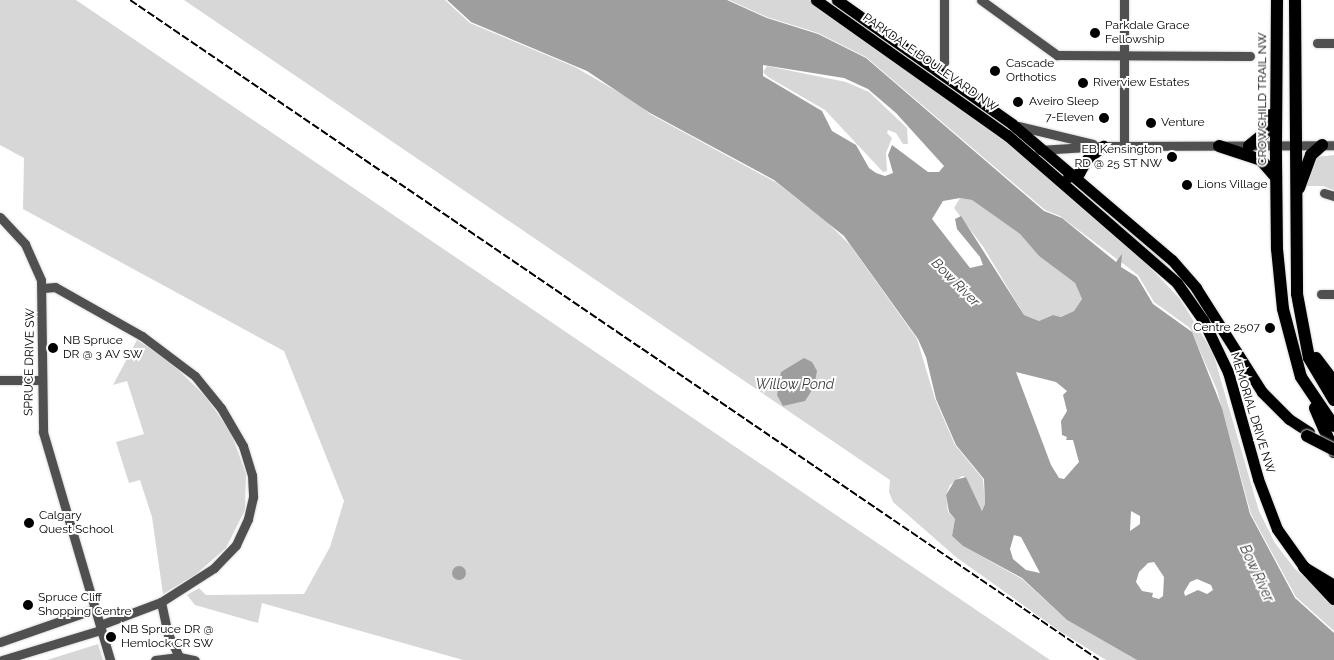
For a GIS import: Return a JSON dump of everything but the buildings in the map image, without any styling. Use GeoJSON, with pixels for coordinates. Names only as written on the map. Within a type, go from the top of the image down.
{"type":"FeatureCollection","features":[{"type":"Feature","properties":{"kind":"highway","name":"CROWCHILD TRAIL NW"},"geometry":{"type":"LineString","coordinates":[[1277,0],[1276,177],[1283,309],[1293,355],[1308,390],[1334,426]]}},
{"type":"Feature","properties":{"kind":"highway"},"geometry":{"type":"LineString","coordinates":[[1295,0],[1297,294],[1311,364],[1334,400]]}},
{"type":"Feature","properties":{"kind":"highway"},"geometry":{"type":"LineString","coordinates":[[1248,146],[1268,128],[1276,85]]}},
{"type":"Feature","properties":{"kind":"highway"},"geometry":{"type":"LineString","coordinates":[[1296,197],[1307,162],[1328,145]]}},
{"type":"Feature","properties":{"kind":"highway"},"geometry":{"type":"LineString","coordinates":[[1219,146],[1261,160],[1276,177]]}},
{"type":"Feature","properties":{"kind":"highway"},"geometry":{"type":"LineString","coordinates":[[1306,342],[1334,382]]}},
{"type":"Feature","properties":{"kind":"highway"},"geometry":{"type":"LineString","coordinates":[[1308,390],[1334,451]]}},
{"type":"Feature","properties":{"kind":"highway"},"geometry":{"type":"LineString","coordinates":[[1306,433],[1334,451]]}},
{"type":"Feature","properties":{"kind":"highway"},"geometry":{"type":"LineString","coordinates":[[1304,567],[1334,600]]}},
{"type":"Feature","properties":{"kind":"main road","name":"PARKDALE BOULEVARD NW"},"geometry":{"type":"LineString","coordinates":[[816,0],[944,88],[1026,150]]}},
{"type":"Feature","properties":{"kind":"main road","name":"PARKDALE BOULEVARD NW"},"geometry":{"type":"LineString","coordinates":[[838,0],[1012,124],[1044,150]]}},
{"type":"Feature","properties":{"kind":"main road"},"geometry":{"type":"LineString","coordinates":[[1056,176],[1074,176],[1083,168],[1087,159],[1103,146]]}},
{"type":"Feature","properties":{"kind":"main road","name":"MEMORIAL DRIVE NW"},"geometry":{"type":"LineString","coordinates":[[1026,150],[1157,263],[1191,301],[1228,372],[1269,513],[1286,545],[1304,567],[1334,585]]}},
{"type":"Feature","properties":{"kind":"main road","name":"MEMORIAL DRIVE NW"},"geometry":{"type":"LineString","coordinates":[[1044,150],[1183,272],[1262,392],[1306,433]]}},
{"type":"Feature","properties":{"kind":"main road"},"geometry":{"type":"LineString","coordinates":[[1083,168],[1087,188]]}},
{"type":"Feature","properties":{"kind":"street"},"geometry":{"type":"LineString","coordinates":[[938,72],[944,62],[944,0]]}},
{"type":"Feature","properties":{"kind":"street"},"geometry":{"type":"LineString","coordinates":[[981,0],[1057,54],[1250,56]]}},
{"type":"Feature","properties":{"kind":"street"},"geometry":{"type":"LineString","coordinates":[[1124,0],[1124,146]]}},
{"type":"Feature","properties":{"kind":"street"},"geometry":{"type":"LineString","coordinates":[[1317,43],[1334,43]]}},
{"type":"Feature","properties":{"kind":"street"},"geometry":{"type":"LineString","coordinates":[[1012,124],[1045,135],[1103,146]]}},
{"type":"Feature","properties":{"kind":"street"},"geometry":{"type":"LineString","coordinates":[[1026,150],[1103,146],[1328,145]]}},
{"type":"Feature","properties":{"kind":"street"},"geometry":{"type":"LineString","coordinates":[[1324,193],[1334,196]]}},
{"type":"Feature","properties":{"kind":"street","name":"SPRUCE DRIVE SW"},"geometry":{"type":"LineString","coordinates":[[0,217],[25,244],[43,288],[41,406],[46,447],[110,660]]}},
{"type":"Feature","properties":{"kind":"street"},"geometry":{"type":"LineString","coordinates":[[2,660],[100,628],[161,602],[214,568],[236,546],[248,520],[253,497],[249,463],[221,408],[195,376],[174,357],[55,287],[43,288]]}},
{"type":"Feature","properties":{"kind":"street"},"geometry":{"type":"LineString","coordinates":[[1321,294],[1334,294]]}},
{"type":"Feature","properties":{"kind":"street"},"geometry":{"type":"LineString","coordinates":[[0,380],[42,380]]}},
{"type":"Feature","properties":{"kind":"street"},"geometry":{"type":"LineString","coordinates":[[161,602],[168,634],[179,657]]}},
{"type":"Feature","properties":{"kind":"street"},"geometry":{"type":"LineString","coordinates":[[0,642],[95,609]]}},
{"type":"Feature","properties":{"kind":"street"},"geometry":{"type":"LineString","coordinates":[[154,660],[179,657],[195,660]]}},
{"type":"Feature","properties":{"kind":"shaded area"},"geometry":{"type":"Polygon","coordinates":[[[0,0],[76,0],[1050,660],[463,660],[262,603],[258,623],[195,605],[187,595],[199,588],[206,595],[304,594],[330,547],[344,501],[284,351],[23,209],[24,158],[0,145],[0,0]]]}},
{"type":"Feature","properties":{"kind":"shaded area"},"geometry":{"type":"Polygon","coordinates":[[[184,0],[445,0],[470,23],[575,67],[637,103],[650,114],[777,183],[828,223],[850,245],[917,339],[935,399],[955,445],[983,479],[985,504],[982,511],[966,477],[962,476],[950,485],[946,495],[948,512],[955,519],[952,536],[963,546],[1022,579],[1067,620],[1137,660],[1106,660],[1058,630],[956,557],[893,502],[889,492],[890,480],[184,0]]]}},
{"type":"Feature","properties":{"kind":"shaded area"},"geometry":{"type":"Polygon","coordinates":[[[729,0],[809,0],[1015,147],[1142,259],[1180,299],[1213,353],[1259,511],[1275,543],[1295,569],[1334,603],[1334,631],[1296,597],[1251,514],[1217,390],[1190,328],[1154,302],[1138,275],[1060,216],[1045,210],[866,57],[818,33],[767,17],[729,0]]]}},
{"type":"Feature","properties":{"kind":"shaded area"},"geometry":{"type":"Polygon","coordinates":[[[767,66],[846,82],[869,92],[907,128],[908,144],[903,144],[896,133],[888,130],[887,133],[892,138],[886,153],[887,171],[883,172],[825,110],[768,77],[763,72],[767,66]]]}},
{"type":"Feature","properties":{"kind":"shaded area"},"geometry":{"type":"Polygon","coordinates":[[[1334,155],[1334,190],[1323,186],[1307,186],[1307,170],[1317,157],[1334,155]]]}},
{"type":"Feature","properties":{"kind":"shaded area"},"geometry":{"type":"Polygon","coordinates":[[[1082,190],[1163,261],[1196,299],[1194,301],[1080,193],[1082,190]]]}},
{"type":"Feature","properties":{"kind":"shaded area"},"geometry":{"type":"Polygon","coordinates":[[[960,198],[972,200],[1020,234],[1039,256],[1075,283],[1082,299],[1074,311],[1061,317],[1053,315],[1039,321],[1024,315],[984,248],[954,208],[960,198]]]}},
{"type":"Feature","properties":{"kind":"shaded area"},"geometry":{"type":"Polygon","coordinates":[[[137,340],[168,360],[206,397],[231,433],[246,474],[245,510],[226,548],[195,575],[163,594],[152,517],[140,480],[129,483],[116,442],[144,434],[127,381],[113,385],[137,340]]]}},
{"type":"Feature","properties":{"kind":"shaded area"},"geometry":{"type":"Polygon","coordinates":[[[98,644],[103,660],[47,660],[98,644]]]}},
{"type":"Feature","properties":{"kind":"water","name":"Bow River"},"geometry":{"type":"Polygon","coordinates":[[[447,0],[727,0],[767,18],[818,34],[866,58],[1044,211],[1062,218],[1116,262],[1122,254],[1121,267],[1137,277],[1153,304],[1192,332],[1222,408],[1250,514],[1295,598],[1334,633],[1334,660],[1137,660],[1067,620],[1022,578],[963,546],[952,536],[955,519],[949,512],[946,495],[955,480],[966,477],[982,511],[985,504],[984,479],[956,445],[936,399],[926,357],[918,339],[844,236],[774,180],[650,113],[587,71],[471,22],[447,0]],[[763,65],[763,76],[822,111],[832,131],[856,145],[869,168],[876,173],[885,176],[893,173],[888,155],[892,145],[928,172],[939,172],[944,166],[896,113],[868,89],[844,78],[763,65]],[[960,198],[943,201],[932,219],[970,268],[983,265],[980,257],[957,229],[955,219],[961,216],[1024,315],[1039,321],[1053,315],[1061,317],[1074,311],[1082,299],[1075,283],[1039,256],[1020,234],[972,200],[960,198]],[[1016,372],[1051,465],[1059,478],[1064,479],[1079,462],[1073,440],[1066,440],[1067,437],[1062,435],[1061,421],[1067,411],[1063,395],[1067,391],[1056,382],[1016,372]],[[1131,511],[1130,531],[1140,524],[1140,516],[1131,511]],[[1014,535],[1010,549],[1013,559],[1026,570],[1040,573],[1021,537],[1014,535]],[[1154,562],[1148,563],[1139,572],[1136,582],[1142,591],[1153,593],[1152,597],[1159,599],[1163,596],[1164,577],[1154,562]],[[1197,579],[1190,582],[1184,592],[1185,596],[1198,590],[1207,594],[1213,590],[1211,585],[1197,579]]]}},
{"type":"Feature","properties":{"kind":"water","name":"Willow Pond"},"geometry":{"type":"Polygon","coordinates":[[[804,358],[812,362],[817,371],[814,387],[805,401],[783,406],[777,395],[781,372],[804,358]]]}},
{"type":"Feature","properties":{"kind":"water"},"geometry":{"type":"Polygon","coordinates":[[[456,566],[462,566],[466,573],[462,580],[456,580],[452,576],[452,570],[456,566]]]}},
{"type":"Feature","properties":{"kind":"railway"},"geometry":{"type":"LineString","coordinates":[[130,0],[1099,660]]}},
{"type":"Feature","properties":{"kind":"place","name":"Parkdale Grace Fellowship"},"geometry":{"type":"Point","coordinates":[1095,33]}},
{"type":"Feature","properties":{"kind":"place","name":"Cascade Orthotics"},"geometry":{"type":"Point","coordinates":[995,71]}},
{"type":"Feature","properties":{"kind":"place","name":"Riverview Estates"},"geometry":{"type":"Point","coordinates":[1083,83]}},
{"type":"Feature","properties":{"kind":"place","name":"Aveiro Sleep"},"geometry":{"type":"Point","coordinates":[1018,102]}},
{"type":"Feature","properties":{"kind":"place","name":"7-Eleven"},"geometry":{"type":"Point","coordinates":[1104,118]}},
{"type":"Feature","properties":{"kind":"place","name":"Venture"},"geometry":{"type":"Point","coordinates":[1151,123]}},
{"type":"Feature","properties":{"kind":"place","name":"EB Kensington RD @ 25 ST NW"},"geometry":{"type":"Point","coordinates":[1172,157]}},
{"type":"Feature","properties":{"kind":"place","name":"Lions Village"},"geometry":{"type":"Point","coordinates":[1187,185]}},
{"type":"Feature","properties":{"kind":"place","name":"Centre 2507"},"geometry":{"type":"Point","coordinates":[1270,328]}},
{"type":"Feature","properties":{"kind":"place","name":"NB Spruce DR @ 3 AV SW"},"geometry":{"type":"Point","coordinates":[53,348]}},
{"type":"Feature","properties":{"kind":"place","name":"Calgary Quest School"},"geometry":{"type":"Point","coordinates":[29,523]}},
{"type":"Feature","properties":{"kind":"place","name":"Spruce Cliff Shopping Centre"},"geometry":{"type":"Point","coordinates":[28,605]}},
{"type":"Feature","properties":{"kind":"place","name":"NB Spruce DR @ Hemlock CR SW"},"geometry":{"type":"Point","coordinates":[111,637]}}]}
